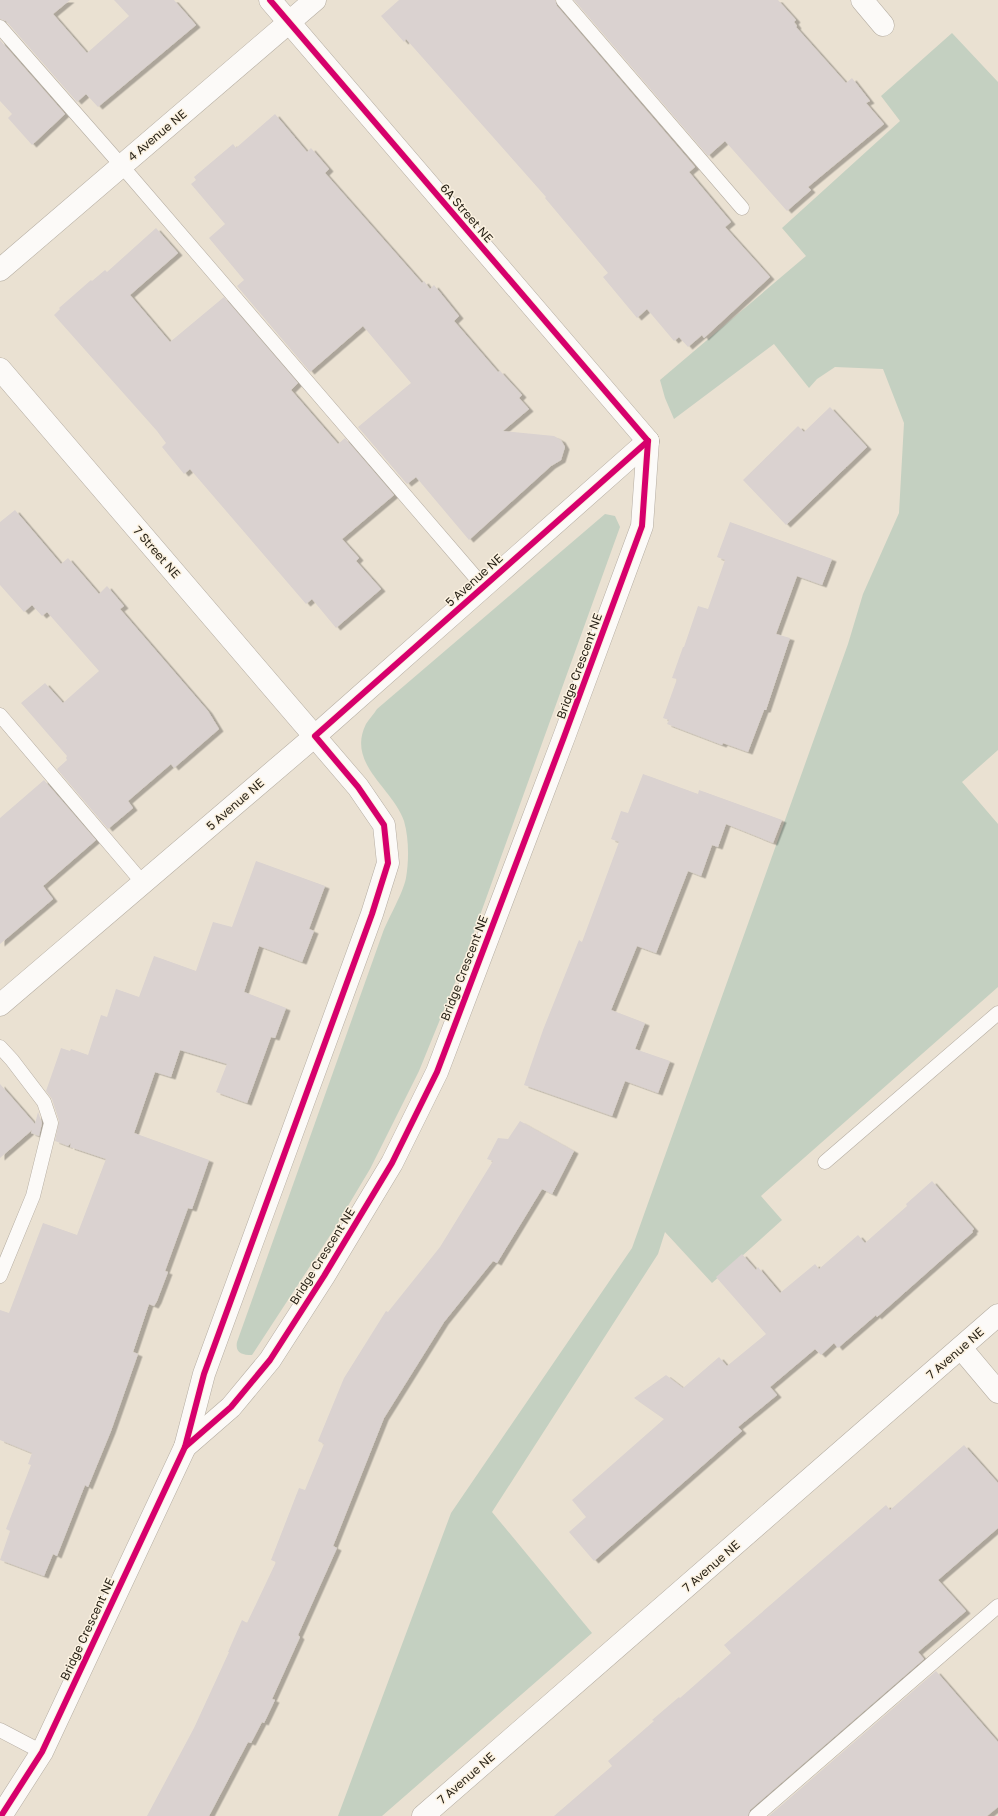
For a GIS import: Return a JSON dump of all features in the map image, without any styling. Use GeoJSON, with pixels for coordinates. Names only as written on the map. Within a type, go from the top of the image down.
{"type":"FeatureCollection","features":[{"type":"Feature","properties":{"kind":"street","name":"6A Street NE"},"geometry":{"type":"LineString","coordinates":[[270,0],[648,441]]}},
{"type":"Feature","properties":{"kind":"street","name":"4 Avenue NE"},"geometry":{"type":"LineString","coordinates":[[0,270],[315,0]]}},
{"type":"Feature","properties":{"kind":"street"},"geometry":{"type":"LineString","coordinates":[[862,0],[883,25]]}},
{"type":"Feature","properties":{"kind":"street","name":"7 Street NE"},"geometry":{"type":"LineString","coordinates":[[0,369],[315,736]]}},
{"type":"Feature","properties":{"kind":"street","name":"5 Avenue NE"},"geometry":{"type":"LineString","coordinates":[[0,1006],[315,736],[648,441]]}},
{"type":"Feature","properties":{"kind":"street","name":"Bridge Crescent NE"},"geometry":{"type":"LineString","coordinates":[[185,1447],[231,1407],[270,1360],[324,1276],[392,1163],[436,1072],[564,737],[642,526],[648,441]]}},
{"type":"Feature","properties":{"kind":"street","name":"Bridge Crescent NE"},"geometry":{"type":"LineString","coordinates":[[1,1816],[42,1752],[185,1447],[204,1374],[372,914],[388,863],[384,825],[358,787],[315,736]]}},
{"type":"Feature","properties":{"kind":"street","name":"7 Avenue NE"},"geometry":{"type":"LineString","coordinates":[[423,1816],[998,1315]]}},
{"type":"Feature","properties":{"kind":"street"},"geometry":{"type":"LineString","coordinates":[[961,1348],[998,1392]]}},
{"type":"Feature","properties":{"kind":"lane"},"geometry":{"type":"LineString","coordinates":[[563,0],[742,208]]}},
{"type":"Feature","properties":{"kind":"lane"},"geometry":{"type":"LineString","coordinates":[[0,27],[121,165],[483,586]]}},
{"type":"Feature","properties":{"kind":"lane"},"geometry":{"type":"LineString","coordinates":[[0,715],[143,883]]}},
{"type":"Feature","properties":{"kind":"lane"},"geometry":{"type":"LineString","coordinates":[[825,1162],[998,1013]]}},
{"type":"Feature","properties":{"kind":"lane"},"geometry":{"type":"LineString","coordinates":[[0,1047],[12,1060],[44,1102],[51,1123],[33,1196],[0,1276]]}},
{"type":"Feature","properties":{"kind":"lane"},"geometry":{"type":"LineString","coordinates":[[756,1816],[998,1606]]}},
{"type":"Feature","properties":{"kind":"lane"},"geometry":{"type":"LineString","coordinates":[[0,1730],[42,1752]]}},
{"type":"Feature","properties":{"kind":"green space"},"geometry":{"type":"Polygon","coordinates":[[[952,33],[998,82],[998,750],[962,782],[998,824],[998,987],[761,1196],[782,1220],[712,1283],[665,1232],[658,1254],[492,1512],[592,1633],[382,1816],[338,1816],[451,1513],[632,1248],[848,644],[863,594],[899,513],[904,423],[883,369],[835,367],[817,379],[809,388],[774,344],[674,419],[665,398],[660,380],[806,256],[782,228],[900,121],[881,96],[952,33]]]}},
{"type":"Feature","properties":{"kind":"green space"},"geometry":{"type":"Polygon","coordinates":[[[605,514],[615,516],[620,527],[461,968],[419,1071],[370,1169],[333,1231],[252,1355],[242,1354],[237,1349],[237,1342],[383,932],[399,898],[406,878],[408,850],[404,821],[391,798],[366,764],[362,751],[361,738],[366,724],[377,709],[605,514]]]}},
{"type":"Feature","properties":{"kind":"building"},"geometry":{"type":"Polygon","coordinates":[[[0,0],[70,0],[53,14],[87,53],[129,16],[114,0],[174,0],[196,25],[98,107],[86,94],[77,102],[6,21],[0,19],[0,0]]]}},
{"type":"Feature","properties":{"kind":"building"},"geometry":{"type":"Polygon","coordinates":[[[399,0],[555,0],[557,6],[695,167],[689,172],[731,222],[725,227],[770,277],[704,338],[702,335],[688,347],[679,337],[674,341],[647,309],[637,318],[603,277],[608,273],[545,198],[546,197],[406,39],[404,42],[381,16],[399,0]]]}},
{"type":"Feature","properties":{"kind":"building"},"geometry":{"type":"Polygon","coordinates":[[[574,0],[778,0],[796,20],[794,22],[797,26],[796,27],[846,83],[852,78],[870,101],[866,103],[884,124],[808,187],[811,190],[787,211],[725,141],[708,156],[574,0]]]}},
{"type":"Feature","properties":{"kind":"building"},"geometry":{"type":"Polygon","coordinates":[[[0,40],[65,114],[32,145],[8,118],[12,114],[0,101],[0,40]]]}},
{"type":"Feature","properties":{"kind":"building"},"geometry":{"type":"Polygon","coordinates":[[[275,114],[307,152],[311,148],[329,169],[325,173],[422,283],[424,281],[430,289],[434,285],[459,316],[454,321],[498,372],[500,371],[522,395],[519,398],[529,409],[503,431],[554,436],[561,440],[565,447],[561,460],[551,466],[469,540],[416,477],[407,484],[358,427],[411,383],[363,326],[310,372],[237,286],[244,280],[209,238],[225,224],[191,184],[196,180],[194,177],[233,144],[236,148],[275,114]]]}},
{"type":"Feature","properties":{"kind":"building"},"geometry":{"type":"Polygon","coordinates":[[[156,228],[178,253],[130,295],[170,342],[224,297],[298,383],[291,390],[338,444],[345,438],[394,495],[342,539],[359,558],[356,561],[381,589],[336,628],[312,599],[306,604],[190,469],[184,474],[162,447],[166,443],[157,431],[54,315],[60,309],[59,308],[91,280],[92,281],[105,270],[107,272],[156,228]]]}},
{"type":"Feature","properties":{"kind":"building"},"geometry":{"type":"Polygon","coordinates":[[[830,407],[867,447],[786,525],[743,480],[798,426],[804,432],[830,407]]]}},
{"type":"Feature","properties":{"kind":"building"},"geometry":{"type":"Polygon","coordinates":[[[15,510],[61,564],[68,558],[99,594],[107,586],[124,606],[120,609],[208,711],[219,729],[174,768],[171,764],[128,801],[133,808],[108,829],[57,769],[67,760],[67,756],[21,703],[45,683],[63,703],[99,671],[47,612],[42,616],[32,605],[24,612],[0,585],[0,522],[15,510]]]}},
{"type":"Feature","properties":{"kind":"building"},"geometry":{"type":"Polygon","coordinates":[[[730,522],[832,559],[822,585],[797,576],[776,634],[790,638],[766,710],[764,710],[748,752],[723,743],[722,745],[667,724],[669,720],[663,718],[677,679],[672,678],[698,606],[708,609],[725,560],[717,557],[730,522]]]}},
{"type":"Feature","properties":{"kind":"building"},"geometry":{"type":"Polygon","coordinates":[[[643,774],[698,794],[699,790],[782,820],[773,843],[726,824],[718,847],[712,845],[701,876],[688,871],[656,953],[637,946],[611,1010],[645,1023],[635,1049],[670,1061],[658,1093],[625,1081],[612,1116],[524,1085],[543,1030],[579,940],[582,942],[619,842],[611,839],[621,811],[628,813],[643,774]]]}},
{"type":"Feature","properties":{"kind":"building"},"geometry":{"type":"Polygon","coordinates":[[[44,780],[96,840],[43,886],[53,899],[0,944],[0,818],[44,780]]]}},
{"type":"Feature","properties":{"kind":"building"},"geometry":{"type":"Polygon","coordinates":[[[256,861],[325,886],[309,929],[314,931],[302,962],[259,946],[244,992],[286,1008],[275,1038],[271,1037],[247,1103],[216,1092],[227,1064],[180,1050],[171,1077],[155,1072],[134,1133],[209,1160],[192,1209],[188,1208],[165,1271],[168,1272],[157,1301],[154,1306],[149,1304],[133,1352],[138,1354],[111,1431],[88,1487],[85,1485],[57,1556],[53,1554],[44,1576],[0,1560],[10,1531],[6,1529],[31,1465],[28,1464],[32,1453],[0,1440],[0,1310],[9,1313],[43,1223],[77,1235],[106,1159],[70,1147],[71,1143],[68,1146],[55,1141],[59,1121],[52,1099],[46,1091],[61,1048],[70,1051],[71,1049],[88,1055],[101,1015],[107,1017],[116,989],[139,997],[154,956],[196,971],[213,922],[232,927],[256,861]]]}},
{"type":"Feature","properties":{"kind":"building"},"geometry":{"type":"Polygon","coordinates":[[[0,1084],[35,1124],[38,1112],[42,1123],[39,1136],[31,1133],[32,1130],[0,1158],[0,1084]]]}},
{"type":"Feature","properties":{"kind":"building"},"geometry":{"type":"Polygon","coordinates":[[[520,1121],[574,1151],[552,1194],[542,1189],[497,1263],[493,1261],[444,1322],[384,1418],[333,1546],[337,1548],[298,1635],[300,1637],[272,1699],[275,1700],[264,1723],[262,1722],[251,1743],[248,1742],[209,1816],[147,1816],[194,1728],[242,1620],[247,1623],[276,1562],[271,1560],[299,1488],[305,1490],[324,1444],[318,1441],[344,1378],[386,1311],[388,1312],[440,1247],[493,1161],[487,1159],[498,1138],[508,1139],[520,1121]]]}},
{"type":"Feature","properties":{"kind":"building"},"geometry":{"type":"Polygon","coordinates":[[[932,1181],[974,1229],[972,1231],[973,1232],[877,1317],[876,1315],[838,1348],[834,1343],[821,1355],[815,1349],[770,1387],[777,1395],[738,1427],[742,1431],[594,1561],[569,1532],[586,1517],[572,1500],[664,1419],[634,1398],[666,1375],[683,1388],[719,1357],[727,1366],[766,1334],[716,1277],[742,1254],[756,1270],[758,1267],[780,1293],[815,1264],[819,1269],[858,1235],[865,1243],[907,1206],[906,1204],[932,1181]]]}},
{"type":"Feature","properties":{"kind":"building"},"geometry":{"type":"Polygon","coordinates":[[[964,1445],[998,1483],[998,1528],[938,1580],[966,1611],[918,1652],[924,1659],[750,1810],[748,1816],[554,1816],[612,1766],[608,1761],[654,1721],[652,1720],[679,1697],[680,1698],[731,1653],[724,1645],[886,1505],[890,1510],[964,1445]]]}},
{"type":"Feature","properties":{"kind":"building"},"geometry":{"type":"Polygon","coordinates":[[[936,1671],[998,1742],[998,1807],[987,1816],[769,1816],[936,1671]]]}},
{"type":"Feature","properties":{"kind":"cycle path"},"geometry":{"type":"LineString","coordinates":[[270,0],[648,441]]}},
{"type":"Feature","properties":{"kind":"cycle path"},"geometry":{"type":"LineString","coordinates":[[185,1447],[231,1407],[270,1360],[324,1276],[392,1163],[437,1072],[642,526],[648,441]]}},
{"type":"Feature","properties":{"kind":"cycle path"},"geometry":{"type":"LineString","coordinates":[[1,1816],[42,1752],[185,1447],[204,1374],[372,914],[388,863],[384,825],[358,787],[315,736],[648,441]]}}]}
